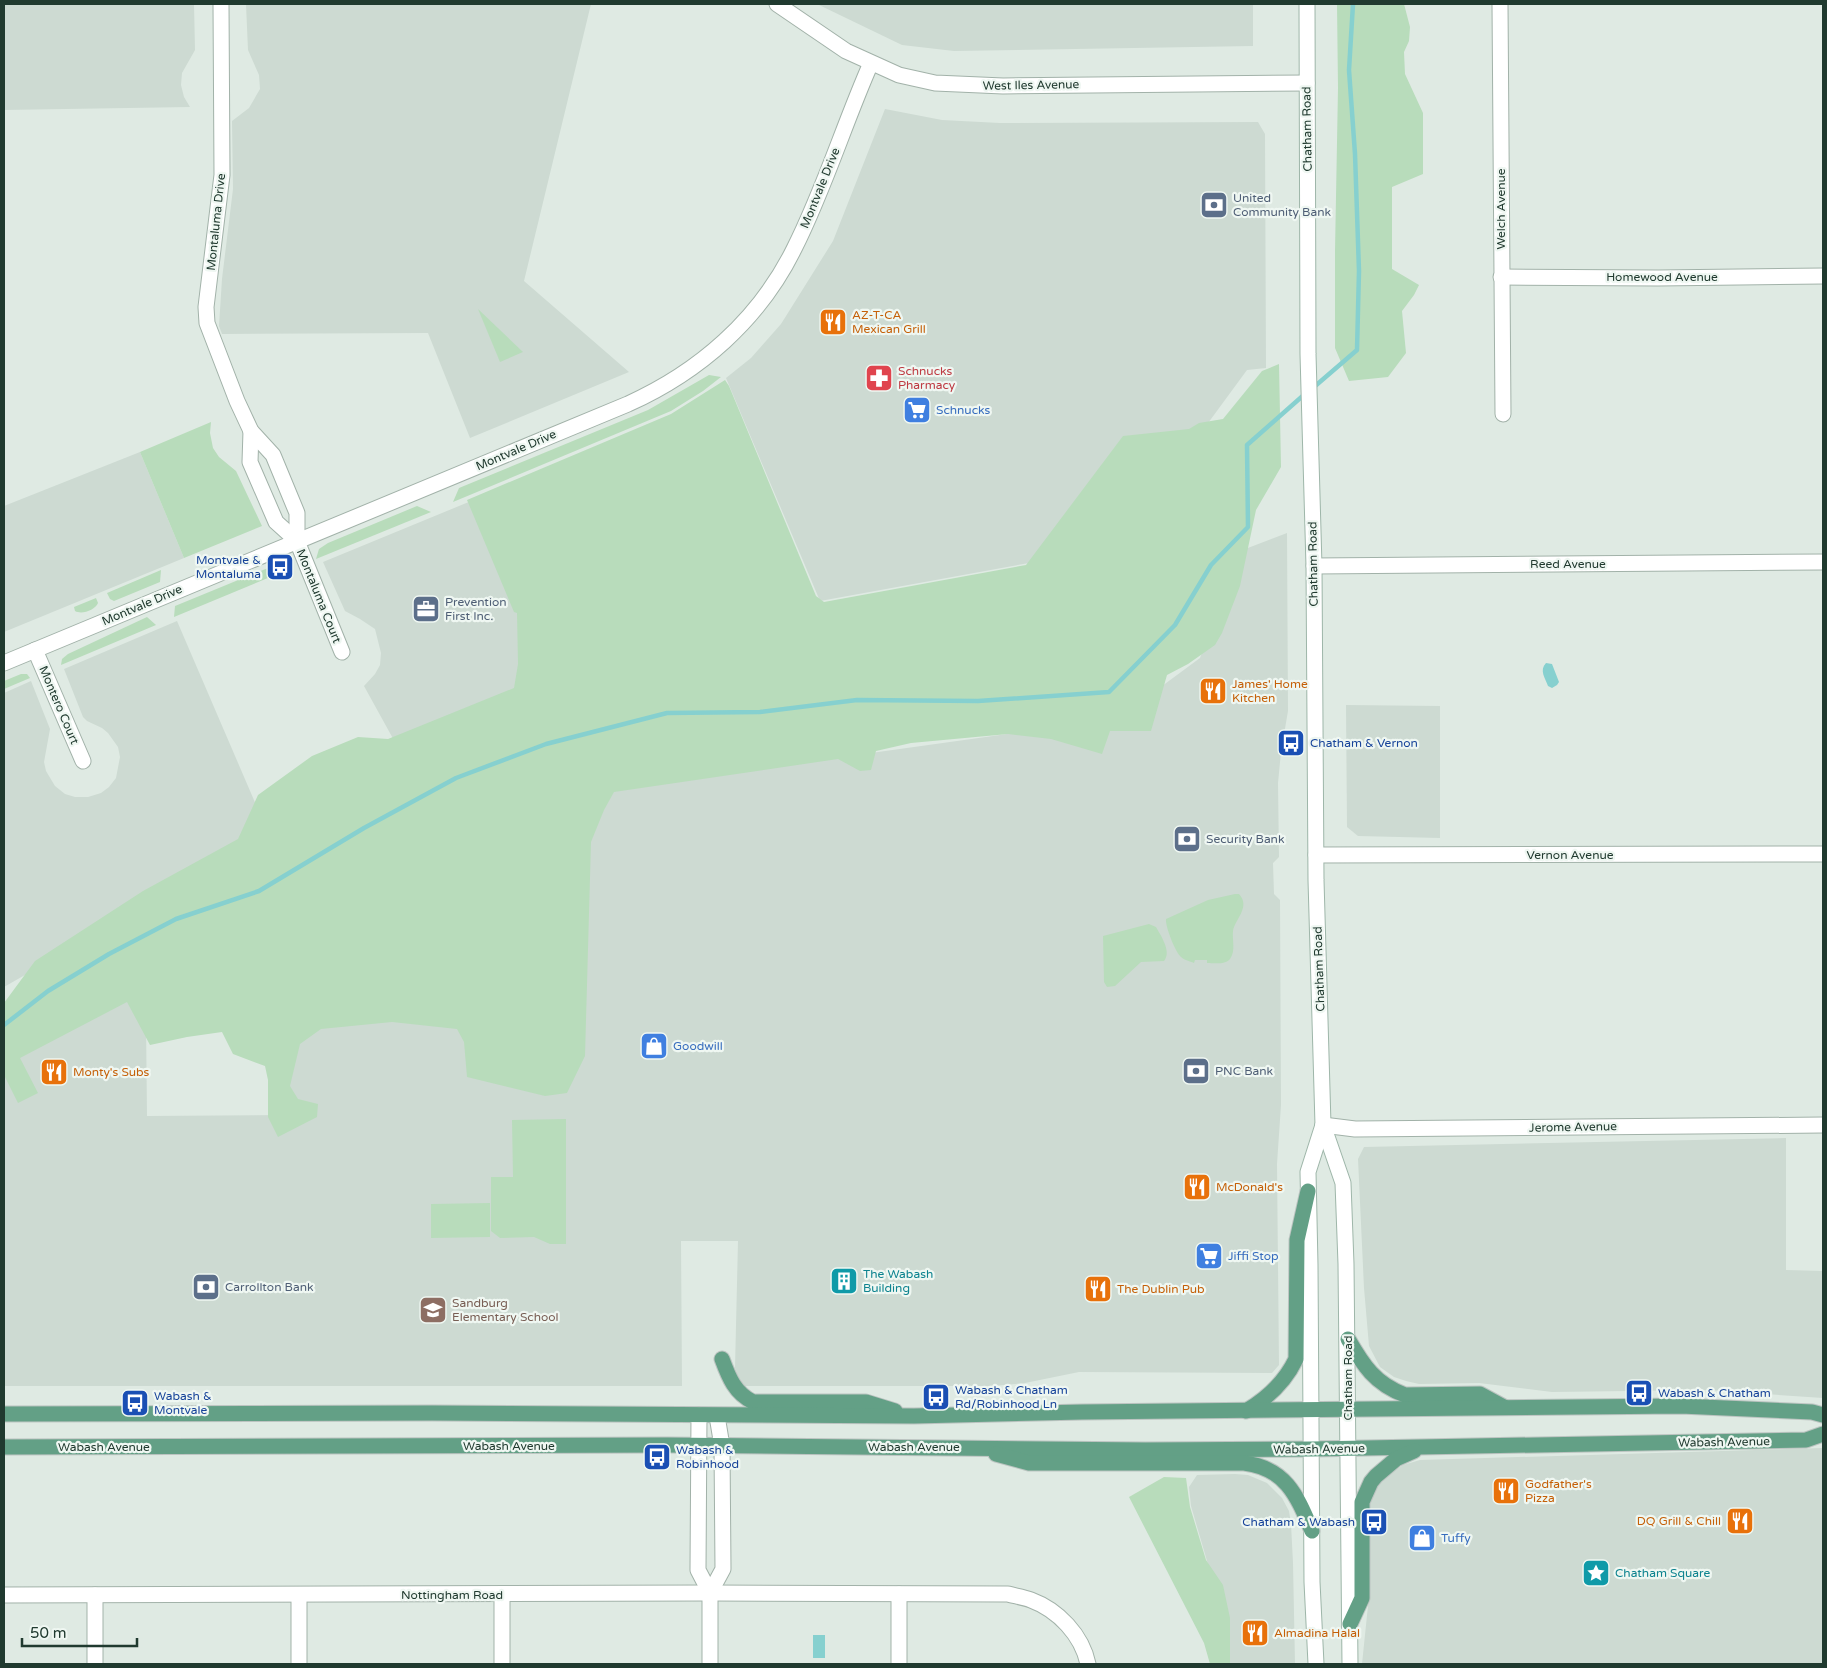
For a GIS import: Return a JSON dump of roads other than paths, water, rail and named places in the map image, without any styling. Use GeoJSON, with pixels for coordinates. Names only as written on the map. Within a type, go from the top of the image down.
{"type":"FeatureCollection","features":[{"type":"Feature","properties":{"kind":"main road"},"geometry":{"type":"LineString","coordinates":[[1246,1411],[1277,1388],[1290,1372],[1296,1359],[1297,1240],[1308,1191]]}},
{"type":"Feature","properties":{"kind":"main road"},"geometry":{"type":"LineString","coordinates":[[1348,1339],[1359,1358],[1375,1378],[1394,1391],[1405,1394],[1480,1394],[1506,1407]]}},
{"type":"Feature","properties":{"kind":"main road"},"geometry":{"type":"LineString","coordinates":[[722,1360],[735,1388],[745,1398],[753,1402],[866,1402],[914,1416]]}},
{"type":"Feature","properties":{"kind":"main road"},"geometry":{"type":"LineString","coordinates":[[4,1414],[441,1413],[914,1416],[1082,1412],[1695,1406],[1812,1412],[1823,1415]]}},
{"type":"Feature","properties":{"kind":"main road","name":"Wabash Avenue"},"geometry":{"type":"LineString","coordinates":[[4,1447],[722,1446],[1348,1449],[1806,1440],[1823,1434]]}},
{"type":"Feature","properties":{"kind":"main road"},"geometry":{"type":"LineString","coordinates":[[1350,1624],[1362,1598],[1362,1502],[1371,1482],[1379,1473],[1396,1459],[1425,1447]]}},
{"type":"Feature","properties":{"kind":"main road"},"geometry":{"type":"LineString","coordinates":[[973,1448],[1028,1463],[1244,1463],[1259,1465],[1276,1473],[1285,1480],[1300,1503],[1312,1531]]}},
{"type":"Feature","properties":{"kind":"street","name":"Montaluma Drive"},"geometry":{"type":"LineString","coordinates":[[220,4],[222,175],[206,307],[206,323],[225,374],[251,430],[273,455],[297,513],[297,541]]}},
{"type":"Feature","properties":{"kind":"street","name":"West Iles Avenue"},"geometry":{"type":"LineString","coordinates":[[777,4],[831,42],[871,63],[900,75],[935,83],[1004,86],[1307,83]]}},
{"type":"Feature","properties":{"kind":"street","name":"Chatham Road"},"geometry":{"type":"LineString","coordinates":[[1307,4],[1308,354],[1314,566],[1316,855],[1323,1125],[1343,1183],[1348,1339],[1350,1664]]}},
{"type":"Feature","properties":{"kind":"street","name":"Welch Avenue"},"geometry":{"type":"LineString","coordinates":[[1500,4],[1503,414]]}},
{"type":"Feature","properties":{"kind":"street","name":"Montvale Drive"},"geometry":{"type":"LineString","coordinates":[[4,663],[653,392],[677,379],[716,349],[745,321],[763,300],[794,250],[871,63]]}},
{"type":"Feature","properties":{"kind":"street","name":"Homewood Avenue"},"geometry":{"type":"LineString","coordinates":[[1501,277],[1823,276]]}},
{"type":"Feature","properties":{"kind":"street","name":"Montaluma Drive"},"geometry":{"type":"LineString","coordinates":[[251,430],[250,462],[276,522],[297,541]]}},
{"type":"Feature","properties":{"kind":"street","name":"Montaluma Court"},"geometry":{"type":"LineString","coordinates":[[297,541],[342,652]]}},
{"type":"Feature","properties":{"kind":"street","name":"Reed Avenue"},"geometry":{"type":"LineString","coordinates":[[1314,566],[1823,562]]}},
{"type":"Feature","properties":{"kind":"street","name":"Montero Court"},"geometry":{"type":"LineString","coordinates":[[35,650],[83,761]]}},
{"type":"Feature","properties":{"kind":"street","name":"Vernon Avenue"},"geometry":{"type":"LineString","coordinates":[[1316,855],[1823,854]]}},
{"type":"Feature","properties":{"kind":"street","name":"Chatham Road"},"geometry":{"type":"LineString","coordinates":[[1316,1664],[1312,1589],[1308,1172],[1323,1125]]}},
{"type":"Feature","properties":{"kind":"street","name":"Jerome Avenue"},"geometry":{"type":"LineString","coordinates":[[1323,1125],[1354,1129],[1823,1125]]}},
{"type":"Feature","properties":{"kind":"street"},"geometry":{"type":"LineString","coordinates":[[699,1415],[698,1570],[710,1593]]}},
{"type":"Feature","properties":{"kind":"street"},"geometry":{"type":"LineString","coordinates":[[710,1664],[710,1593],[722,1569],[722,1446],[717,1416]]}},
{"type":"Feature","properties":{"kind":"street"},"geometry":{"type":"LineString","coordinates":[[899,1664],[900,1594]]}},
{"type":"Feature","properties":{"kind":"street","name":"Nottingham Road"},"geometry":{"type":"LineString","coordinates":[[4,1595],[1008,1594],[1031,1600],[1057,1615],[1070,1627],[1086,1655],[1088,1664]]}},
{"type":"Feature","properties":{"kind":"street"},"geometry":{"type":"LineString","coordinates":[[95,1595],[95,1664]]}},
{"type":"Feature","properties":{"kind":"street"},"geometry":{"type":"LineString","coordinates":[[299,1595],[299,1664]]}},
{"type":"Feature","properties":{"kind":"street"},"geometry":{"type":"LineString","coordinates":[[502,1595],[502,1664]]}},
{"type":"Feature","properties":{"kind":"water"},"geometry":{"type":"Polygon","coordinates":[[[1546,663],[1552,664],[1559,682],[1552,688],[1548,686],[1543,674],[1543,668],[1546,663]]]}},
{"type":"Feature","properties":{"kind":"water"},"geometry":{"type":"Polygon","coordinates":[[[813,1635],[825,1635],[825,1658],[813,1658],[813,1635]]]}},
{"type":"Feature","properties":{"kind":"waterway"},"geometry":{"type":"LineString","coordinates":[[1314,387],[1357,350],[1359,271],[1355,154],[1349,70],[1353,4]]}},
{"type":"Feature","properties":{"kind":"waterway"},"geometry":{"type":"LineString","coordinates":[[4,1025],[48,991],[109,954],[176,919],[259,891],[364,828],[456,778],[546,744],[667,713],[760,712],[857,700],[978,701],[1109,692],[1175,625],[1211,565],[1248,527],[1247,445],[1306,393]]}},
{"type":"Feature","properties":{"kind":"place","name":"United Community Bank"},"geometry":{"type":"Point","coordinates":[1214,205]}},
{"type":"Feature","properties":{"kind":"place","name":"AZ-T-CA Mexican Grill"},"geometry":{"type":"Point","coordinates":[833,322]}},
{"type":"Feature","properties":{"kind":"place","name":"Schnucks Pharmacy"},"geometry":{"type":"Point","coordinates":[879,378]}},
{"type":"Feature","properties":{"kind":"place","name":"Schnucks"},"geometry":{"type":"Point","coordinates":[917,410]}},
{"type":"Feature","properties":{"kind":"place","name":"Montvale & Montaluma"},"geometry":{"type":"Point","coordinates":[280,567]}},
{"type":"Feature","properties":{"kind":"place","name":"Prevention First Inc."},"geometry":{"type":"Point","coordinates":[426,609]}},
{"type":"Feature","properties":{"kind":"place","name":"James' Home Kitchen"},"geometry":{"type":"Point","coordinates":[1213,691]}},
{"type":"Feature","properties":{"kind":"place","name":"Chatham & Vernon"},"geometry":{"type":"Point","coordinates":[1291,743]}},
{"type":"Feature","properties":{"kind":"place","name":"Security Bank"},"geometry":{"type":"Point","coordinates":[1187,839]}},
{"type":"Feature","properties":{"kind":"place","name":"Goodwill"},"geometry":{"type":"Point","coordinates":[654,1046]}},
{"type":"Feature","properties":{"kind":"place","name":"PNC Bank"},"geometry":{"type":"Point","coordinates":[1196,1071]}},
{"type":"Feature","properties":{"kind":"place","name":"Monty's Subs"},"geometry":{"type":"Point","coordinates":[54,1072]}},
{"type":"Feature","properties":{"kind":"place","name":"McDonald's"},"geometry":{"type":"Point","coordinates":[1197,1187]}},
{"type":"Feature","properties":{"kind":"place","name":"Jiffi Stop"},"geometry":{"type":"Point","coordinates":[1209,1256]}},
{"type":"Feature","properties":{"kind":"place","name":"The Wabash Building"},"geometry":{"type":"Point","coordinates":[844,1281]}},
{"type":"Feature","properties":{"kind":"place","name":"Carrollton Bank"},"geometry":{"type":"Point","coordinates":[206,1287]}},
{"type":"Feature","properties":{"kind":"place","name":"The Dublin Pub"},"geometry":{"type":"Point","coordinates":[1098,1289]}},
{"type":"Feature","properties":{"kind":"place","name":"Sandburg Elementary School"},"geometry":{"type":"Point","coordinates":[433,1310]}},
{"type":"Feature","properties":{"kind":"place","name":"Wabash & Chatham"},"geometry":{"type":"Point","coordinates":[1639,1393]}},
{"type":"Feature","properties":{"kind":"place","name":"Wabash & Chatham Rd/Robinhood Ln"},"geometry":{"type":"Point","coordinates":[936,1397]}},
{"type":"Feature","properties":{"kind":"place","name":"Wabash & Montvale"},"geometry":{"type":"Point","coordinates":[135,1403]}},
{"type":"Feature","properties":{"kind":"place","name":"Wabash & Robinhood"},"geometry":{"type":"Point","coordinates":[657,1457]}},
{"type":"Feature","properties":{"kind":"place","name":"Godfather's Pizza"},"geometry":{"type":"Point","coordinates":[1506,1491]}},
{"type":"Feature","properties":{"kind":"place","name":"DQ Grill & Chill"},"geometry":{"type":"Point","coordinates":[1740,1521]}},
{"type":"Feature","properties":{"kind":"place","name":"Chatham & Wabash"},"geometry":{"type":"Point","coordinates":[1374,1522]}},
{"type":"Feature","properties":{"kind":"place","name":"Tuffy"},"geometry":{"type":"Point","coordinates":[1422,1538]}},
{"type":"Feature","properties":{"kind":"place","name":"Chatham Square"},"geometry":{"type":"Point","coordinates":[1596,1573]}},
{"type":"Feature","properties":{"kind":"place","name":"Almadina Halal"},"geometry":{"type":"Point","coordinates":[1255,1633]}}]}
